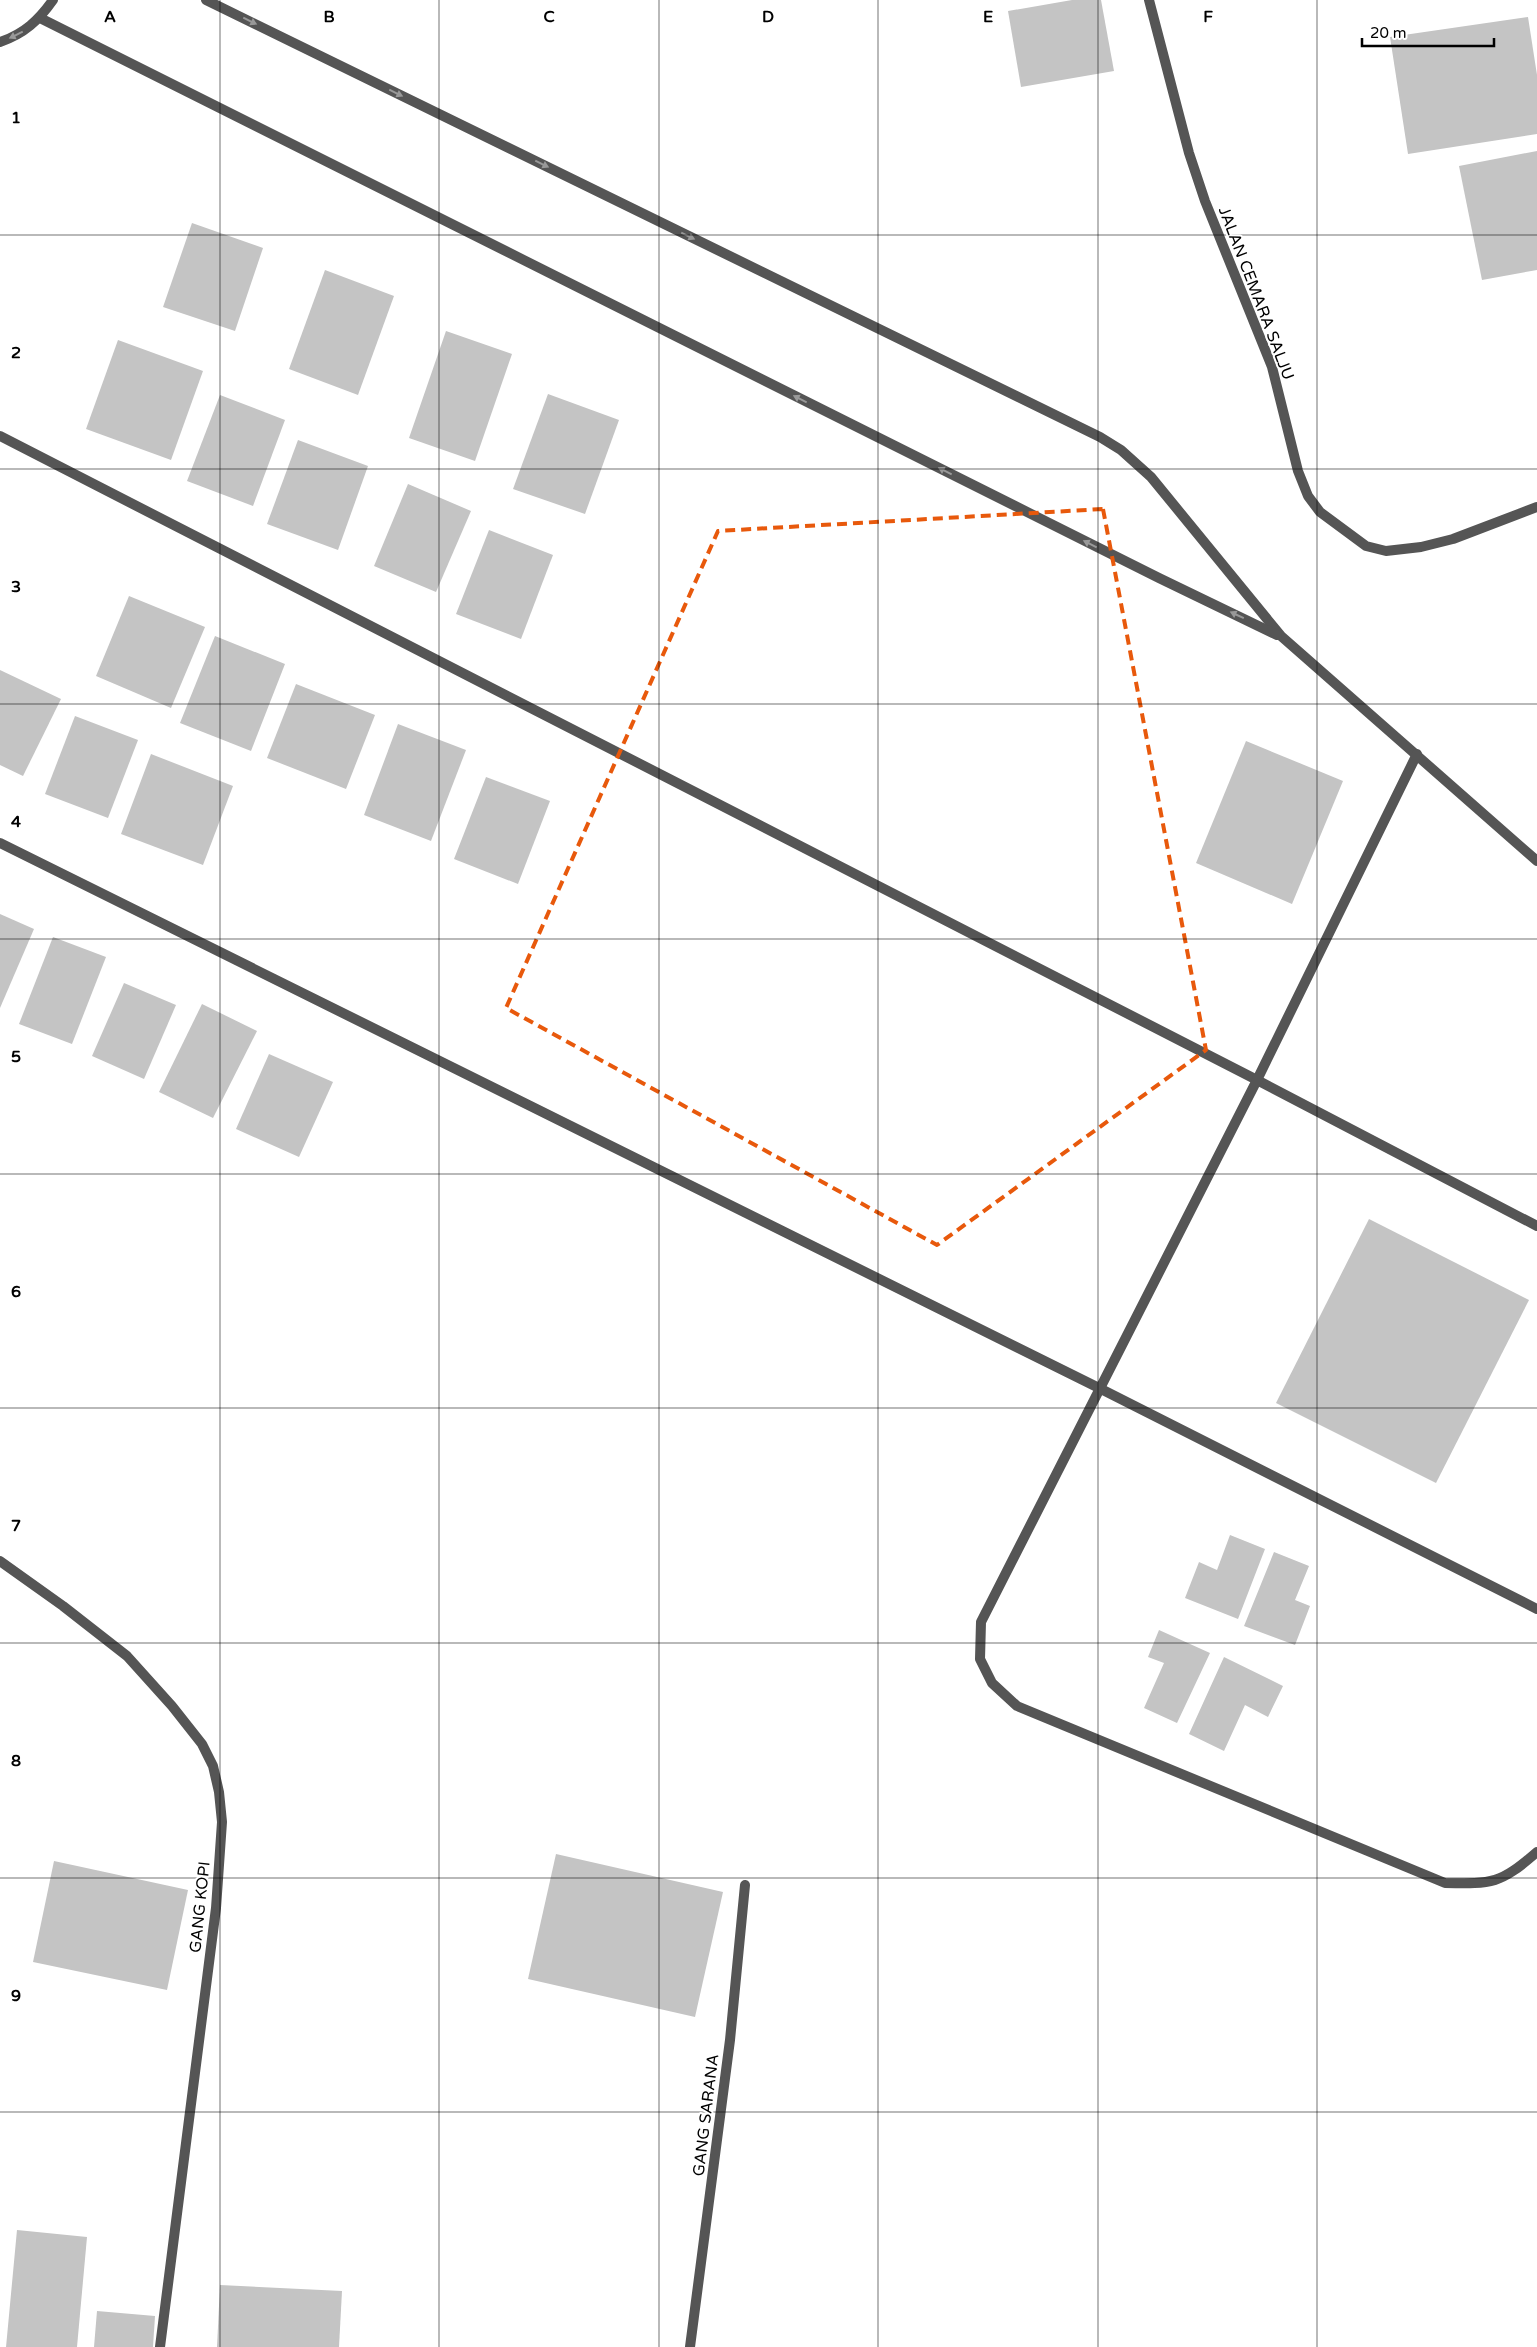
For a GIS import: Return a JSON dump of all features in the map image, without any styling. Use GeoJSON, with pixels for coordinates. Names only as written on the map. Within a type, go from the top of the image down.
{"type":"FeatureCollection","features":[{"type":"Feature","properties":{"kind":"street"},"geometry":{"type":"LineString","coordinates":[[0,42],[22,32],[40,18],[53,0]]}},
{"type":"Feature","properties":{"kind":"street"},"geometry":{"type":"LineString","coordinates":[[206,0],[1100,437],[1121,450],[1151,477],[1281,636],[1537,861]]}},
{"type":"Feature","properties":{"kind":"street","name":"JALAN CEMARA SALJU"},"geometry":{"type":"LineString","coordinates":[[1149,0],[1189,153],[1205,202],[1272,367],[1298,471],[1308,496],[1320,512],[1366,546],[1386,550],[1421,547],[1453,539],[1537,507]]}},
{"type":"Feature","properties":{"kind":"street"},"geometry":{"type":"LineString","coordinates":[[40,18],[1150,574],[1281,636]]}},
{"type":"Feature","properties":{"kind":"street"},"geometry":{"type":"LineString","coordinates":[[0,436],[1257,1080],[1537,1226]]}},
{"type":"Feature","properties":{"kind":"street"},"geometry":{"type":"LineString","coordinates":[[1417,754],[1257,1080],[981,1622],[980,1659],[992,1683],[1017,1706],[1445,1883],[1484,1884],[1511,1874],[1537,1852]]}},
{"type":"Feature","properties":{"kind":"street"},"geometry":{"type":"LineString","coordinates":[[0,843],[1099,1388],[1537,1609]]}},
{"type":"Feature","properties":{"kind":"street","name":"GANG KOPI"},"geometry":{"type":"LineString","coordinates":[[0,1561],[63,1606],[127,1656],[172,1706],[202,1744],[213,1766],[219,1792],[222,1822],[216,1908],[160,2347]]}},
{"type":"Feature","properties":{"kind":"street","name":"GANG SARANA"},"geometry":{"type":"LineString","coordinates":[[690,2347],[730,2040],[745,1885]]}},
{"type":"Feature","properties":{"kind":"highlighted area"},"geometry":{"type":"Polygon","coordinates":[[[1103,509],[1206,1050],[937,1245],[506,1008],[718,531],[1103,509]]]}},
{"type":"Feature","properties":{"kind":"building"},"geometry":{"type":"Polygon","coordinates":[[[1072,0],[1101,0],[1114,71],[1021,87],[1008,11],[1072,0]]]}},
{"type":"Feature","properties":{"kind":"building"},"geometry":{"type":"Polygon","coordinates":[[[1528,17],[1537,75],[1537,134],[1408,154],[1390,37],[1528,17]]]}},
{"type":"Feature","properties":{"kind":"building"},"geometry":{"type":"Polygon","coordinates":[[[1537,151],[1537,270],[1482,280],[1459,166],[1537,151]]]}},
{"type":"Feature","properties":{"kind":"building"},"geometry":{"type":"Polygon","coordinates":[[[192,223],[263,248],[235,331],[163,307],[192,223]]]}},
{"type":"Feature","properties":{"kind":"building"},"geometry":{"type":"Polygon","coordinates":[[[325,270],[394,296],[358,395],[289,369],[325,270]]]}},
{"type":"Feature","properties":{"kind":"building"},"geometry":{"type":"Polygon","coordinates":[[[446,331],[512,354],[475,461],[409,438],[446,331]]]}},
{"type":"Feature","properties":{"kind":"building"},"geometry":{"type":"Polygon","coordinates":[[[118,340],[203,371],[171,460],[86,429],[118,340]]]}},
{"type":"Feature","properties":{"kind":"building"},"geometry":{"type":"Polygon","coordinates":[[[548,394],[619,420],[585,514],[513,489],[548,394]]]}},
{"type":"Feature","properties":{"kind":"building"},"geometry":{"type":"Polygon","coordinates":[[[220,395],[285,420],[253,506],[187,481],[220,395]]]}},
{"type":"Feature","properties":{"kind":"building"},"geometry":{"type":"Polygon","coordinates":[[[298,440],[368,466],[338,550],[267,524],[298,440]]]}},
{"type":"Feature","properties":{"kind":"building"},"geometry":{"type":"Polygon","coordinates":[[[408,484],[471,511],[436,592],[374,566],[408,484]]]}},
{"type":"Feature","properties":{"kind":"building"},"geometry":{"type":"Polygon","coordinates":[[[489,530],[553,555],[521,639],[456,614],[489,530]]]}},
{"type":"Feature","properties":{"kind":"building"},"geometry":{"type":"Polygon","coordinates":[[[129,596],[205,627],[171,708],[96,676],[129,596]]]}},
{"type":"Feature","properties":{"kind":"building"},"geometry":{"type":"Polygon","coordinates":[[[215,636],[285,664],[251,751],[180,723],[215,636]]]}},
{"type":"Feature","properties":{"kind":"building"},"geometry":{"type":"Polygon","coordinates":[[[0,670],[61,699],[23,776],[0,765],[0,670]]]}},
{"type":"Feature","properties":{"kind":"building"},"geometry":{"type":"Polygon","coordinates":[[[296,684],[375,715],[346,789],[267,758],[296,684]]]}},
{"type":"Feature","properties":{"kind":"building"},"geometry":{"type":"Polygon","coordinates":[[[75,716],[138,740],[108,818],[45,794],[75,716]]]}},
{"type":"Feature","properties":{"kind":"building"},"geometry":{"type":"Polygon","coordinates":[[[398,724],[466,750],[431,841],[364,815],[398,724]]]}},
{"type":"Feature","properties":{"kind":"building"},"geometry":{"type":"Polygon","coordinates":[[[1246,741],[1343,781],[1292,904],[1196,863],[1246,741]]]}},
{"type":"Feature","properties":{"kind":"building"},"geometry":{"type":"Polygon","coordinates":[[[151,754],[233,786],[203,865],[121,834],[151,754]]]}},
{"type":"Feature","properties":{"kind":"building"},"geometry":{"type":"Polygon","coordinates":[[[486,777],[550,801],[518,884],[454,859],[486,777]]]}},
{"type":"Feature","properties":{"kind":"building"},"geometry":{"type":"Polygon","coordinates":[[[0,914],[34,929],[0,1008],[0,914]]]}},
{"type":"Feature","properties":{"kind":"building"},"geometry":{"type":"Polygon","coordinates":[[[53,937],[106,957],[72,1044],[19,1024],[53,937]]]}},
{"type":"Feature","properties":{"kind":"building"},"geometry":{"type":"Polygon","coordinates":[[[124,983],[176,1005],[144,1079],[92,1056],[124,983]]]}},
{"type":"Feature","properties":{"kind":"building"},"geometry":{"type":"Polygon","coordinates":[[[202,1004],[257,1031],[213,1118],[159,1092],[202,1004]]]}},
{"type":"Feature","properties":{"kind":"building"},"geometry":{"type":"Polygon","coordinates":[[[269,1054],[333,1082],[299,1157],[236,1129],[269,1054]]]}},
{"type":"Feature","properties":{"kind":"building"},"geometry":{"type":"Polygon","coordinates":[[[1369,1219],[1529,1300],[1436,1483],[1276,1403],[1369,1219]]]}},
{"type":"Feature","properties":{"kind":"building"},"geometry":{"type":"Polygon","coordinates":[[[1230,1535],[1265,1549],[1238,1619],[1185,1598],[1199,1562],[1217,1570],[1230,1535]]]}},
{"type":"Feature","properties":{"kind":"building"},"geometry":{"type":"Polygon","coordinates":[[[1274,1552],[1309,1566],[1295,1600],[1310,1606],[1295,1645],[1244,1626],[1274,1552]]]}},
{"type":"Feature","properties":{"kind":"building"},"geometry":{"type":"Polygon","coordinates":[[[1159,1630],[1210,1653],[1177,1723],[1144,1708],[1164,1663],[1148,1657],[1159,1630]]]}},
{"type":"Feature","properties":{"kind":"building"},"geometry":{"type":"Polygon","coordinates":[[[1224,1657],[1283,1686],[1268,1717],[1245,1705],[1224,1751],[1189,1734],[1224,1657]]]}},
{"type":"Feature","properties":{"kind":"building"},"geometry":{"type":"Polygon","coordinates":[[[556,1854],[723,1892],[695,2017],[528,1979],[556,1854]]]}},
{"type":"Feature","properties":{"kind":"building"},"geometry":{"type":"Polygon","coordinates":[[[54,1861],[188,1890],[167,1990],[33,1962],[54,1861]]]}},
{"type":"Feature","properties":{"kind":"building"},"geometry":{"type":"Polygon","coordinates":[[[17,2230],[87,2237],[77,2347],[6,2347],[17,2230]]]}},
{"type":"Feature","properties":{"kind":"building"},"geometry":{"type":"Polygon","coordinates":[[[220,2285],[342,2291],[339,2347],[217,2347],[220,2285]]]}},
{"type":"Feature","properties":{"kind":"building"},"geometry":{"type":"Polygon","coordinates":[[[97,2311],[155,2316],[153,2347],[94,2347],[97,2311]]]}}]}
